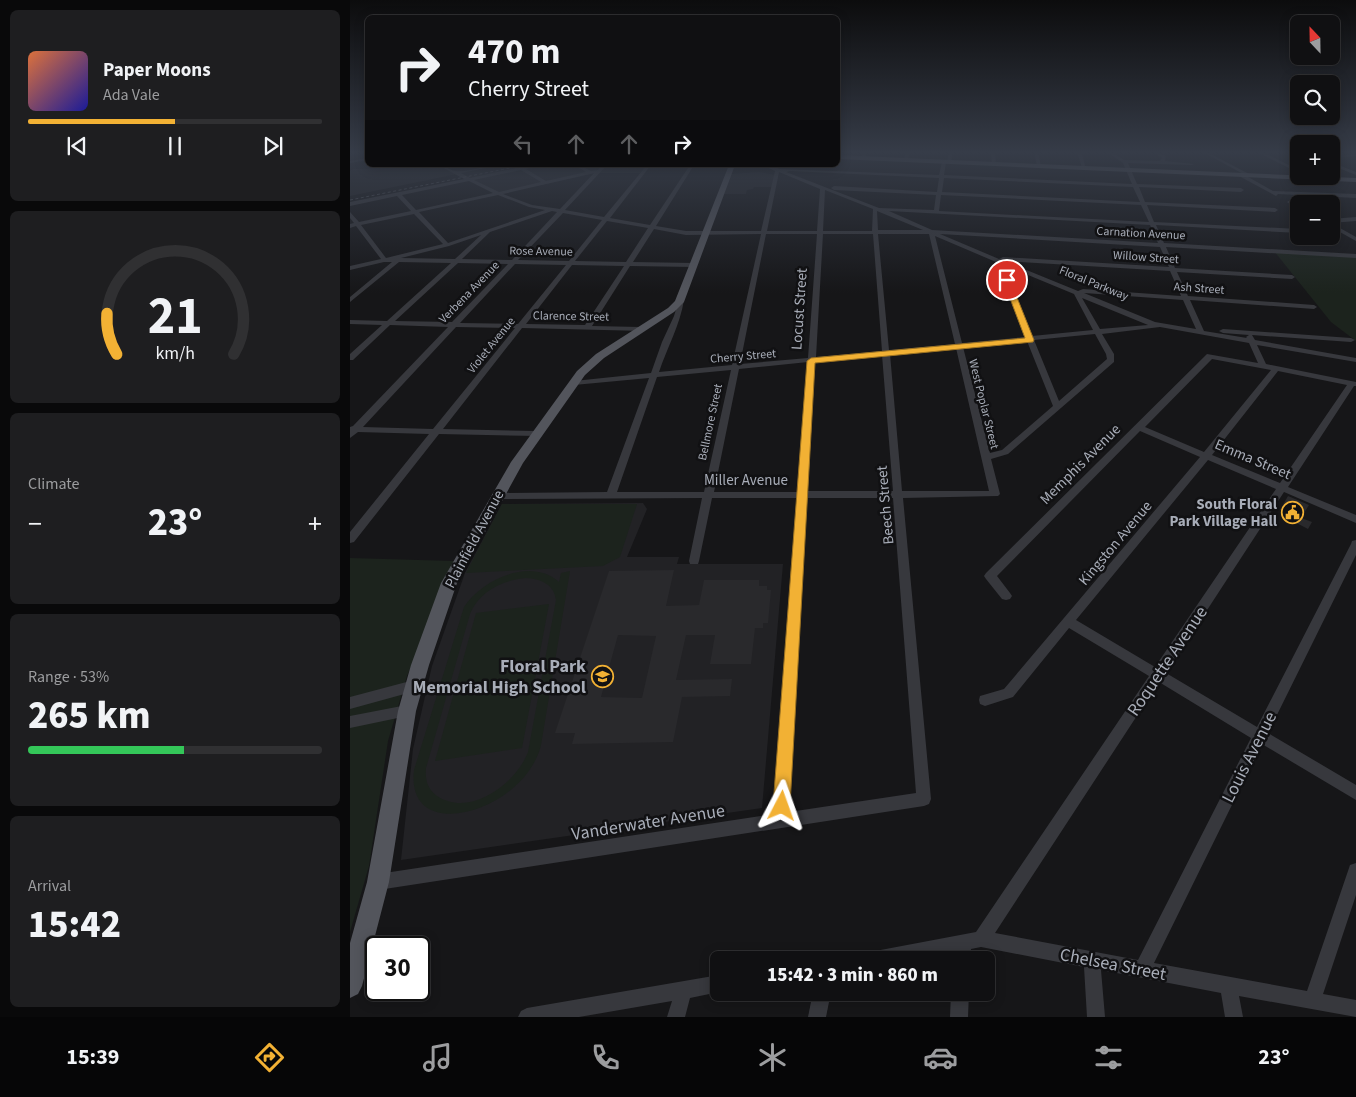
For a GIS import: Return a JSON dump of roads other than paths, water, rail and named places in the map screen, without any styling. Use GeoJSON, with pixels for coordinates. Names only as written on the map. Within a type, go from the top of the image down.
{"type":"FeatureCollection","features":[{"type":"Feature","properties":{"kind":"main road","name":"Plainfield Avenue"},"geometry":{"type":"LineString","coordinates":[[350,986],[378,882],[407,712],[449,583],[496,496],[536,434],[574,383],[591,363],[642,329],[670,316],[681,300],[719,198]]}},
{"type":"Feature","properties":{"kind":"street"},"geometry":{"type":"LineString","coordinates":[[350,204],[377,198]]}},
{"type":"Feature","properties":{"kind":"street"},"geometry":{"type":"LineString","coordinates":[[402,198],[447,245]]}},
{"type":"Feature","properties":{"kind":"street"},"geometry":{"type":"LineString","coordinates":[[350,226],[478,198]]}},
{"type":"Feature","properties":{"kind":"street","name":"Carnation Avenue"},"geometry":{"type":"LineString","coordinates":[[511,198],[531,206],[561,212],[704,236],[819,232],[931,232],[1356,256]]}},
{"type":"Feature","properties":{"kind":"street","name":"Verbena Avenue"},"geometry":{"type":"LineString","coordinates":[[352,431],[574,198]]}},
{"type":"Feature","properties":{"kind":"street","name":"Violet Avenue"},"geometry":{"type":"LineString","coordinates":[[350,540],[623,198]]}},
{"type":"Feature","properties":{"kind":"street"},"geometry":{"type":"LineString","coordinates":[[588,328],[671,198]]}},
{"type":"Feature","properties":{"kind":"street","name":"Bellmore Street"},"geometry":{"type":"LineString","coordinates":[[694,561],[772,198]]}},
{"type":"Feature","properties":{"kind":"street","name":"Locust Street"},"geometry":{"type":"LineString","coordinates":[[781,820],[822,198]]}},
{"type":"Feature","properties":{"kind":"street","name":"Floral Parkway"},"geometry":{"type":"LineString","coordinates":[[849,198],[1158,325],[1250,337],[1356,360]]}},
{"type":"Feature","properties":{"kind":"street"},"geometry":{"type":"LineString","coordinates":[[936,212],[938,198]]}},
{"type":"Feature","properties":{"kind":"street"},"geometry":{"type":"LineString","coordinates":[[1040,198],[1275,210]]}},
{"type":"Feature","properties":{"kind":"street"},"geometry":{"type":"LineString","coordinates":[[1141,198],[1185,298],[1202,330]]}},
{"type":"Feature","properties":{"kind":"street"},"geometry":{"type":"LineString","coordinates":[[1284,198],[1290,202]]}},
{"type":"Feature","properties":{"kind":"street"},"geometry":{"type":"LineString","coordinates":[[875,209],[1290,231]]}},
{"type":"Feature","properties":{"kind":"street","name":"Beech Street"},"geometry":{"type":"LineString","coordinates":[[875,209],[875,232],[924,799]]}},
{"type":"Feature","properties":{"kind":"street"},"geometry":{"type":"LineString","coordinates":[[350,268],[447,245],[551,210]]}},
{"type":"Feature","properties":{"kind":"street"},"geometry":{"type":"LineString","coordinates":[[350,214],[385,260]]}},
{"type":"Feature","properties":{"kind":"street"},"geometry":{"type":"LineString","coordinates":[[1340,220],[1356,219]]}},
{"type":"Feature","properties":{"kind":"street"},"geometry":{"type":"LineString","coordinates":[[350,358],[490,231]]}},
{"type":"Feature","properties":{"kind":"street"},"geometry":{"type":"LineString","coordinates":[[1342,231],[1356,239]]}},
{"type":"Feature","properties":{"kind":"street","name":"West Poplar Street"},"geometry":{"type":"LineString","coordinates":[[931,232],[995,494]]}},
{"type":"Feature","properties":{"kind":"street"},"geometry":{"type":"LineString","coordinates":[[455,242],[477,242]]}},
{"type":"Feature","properties":{"kind":"street"},"geometry":{"type":"LineString","coordinates":[[350,300],[406,255]]}},
{"type":"Feature","properties":{"kind":"street","name":"Rose Avenue"},"geometry":{"type":"LineString","coordinates":[[385,260],[694,265]]}},
{"type":"Feature","properties":{"kind":"street"},"geometry":{"type":"LineString","coordinates":[[1001,260],[1056,407]]}},
{"type":"Feature","properties":{"kind":"street","name":"Willow Street"},"geometry":{"type":"LineString","coordinates":[[1001,260],[1292,277]]}},
{"type":"Feature","properties":{"kind":"street"},"geometry":{"type":"LineString","coordinates":[[986,456],[995,456],[1005,452],[1111,360],[1110,354],[1080,292]]}},
{"type":"Feature","properties":{"kind":"street","name":"Ash Street"},"geometry":{"type":"LineString","coordinates":[[1080,292],[1314,307]]}},
{"type":"Feature","properties":{"kind":"street"},"geometry":{"type":"LineString","coordinates":[[611,495],[654,376],[670,316]]}},
{"type":"Feature","properties":{"kind":"street","name":"Clarence Street"},"geometry":{"type":"LineString","coordinates":[[350,322],[642,329]]}},
{"type":"Feature","properties":{"kind":"street","name":"Cherry Street"},"geometry":{"type":"LineString","coordinates":[[574,383],[1030,340],[1158,325]]}},
{"type":"Feature","properties":{"kind":"street"},"geometry":{"type":"LineString","coordinates":[[1297,336],[1304,350]]}},
{"type":"Feature","properties":{"kind":"street"},"geometry":{"type":"LineString","coordinates":[[1351,340],[1297,336],[1250,337],[1263,366],[1354,383]]}},
{"type":"Feature","properties":{"kind":"street","name":"Memphis Avenue"},"geometry":{"type":"LineString","coordinates":[[1006,596],[990,576],[1210,356],[1263,366]]}},
{"type":"Feature","properties":{"kind":"street","name":"Kingston Avenue"},"geometry":{"type":"LineString","coordinates":[[985,700],[1008,693],[1262,390],[1277,368]]}},
{"type":"Feature","properties":{"kind":"street","name":"Roquette Avenue"},"geometry":{"type":"LineString","coordinates":[[982,939],[1354,383]]}},
{"type":"Feature","properties":{"kind":"street","name":"Emma Street"},"geometry":{"type":"LineString","coordinates":[[1138,427],[1356,519]]}},
{"type":"Feature","properties":{"kind":"street"},"geometry":{"type":"LineString","coordinates":[[352,431],[536,434]]}},
{"type":"Feature","properties":{"kind":"street","name":"Miller Avenue"},"geometry":{"type":"LineString","coordinates":[[496,496],[995,494]]}},
{"type":"Feature","properties":{"kind":"street","name":"Louis Avenue"},"geometry":{"type":"LineString","coordinates":[[1142,969],[1356,544]]}},
{"type":"Feature","properties":{"kind":"street"},"geometry":{"type":"LineString","coordinates":[[1069,622],[1356,793]]}},
{"type":"Feature","properties":{"kind":"street"},"geometry":{"type":"LineString","coordinates":[[350,703],[414,686]]}},
{"type":"Feature","properties":{"kind":"street"},"geometry":{"type":"LineString","coordinates":[[350,722],[407,712]]}},
{"type":"Feature","properties":{"kind":"street","name":"Vanderwater Avenue"},"geometry":{"type":"LineString","coordinates":[[378,882],[924,799]]}},
{"type":"Feature","properties":{"kind":"street"},"geometry":{"type":"LineString","coordinates":[[1312,1001],[1356,871]]}},
{"type":"Feature","properties":{"kind":"street","name":"Chelsea Street"},"geometry":{"type":"LineString","coordinates":[[916,951],[982,939],[1356,1009]]}},
{"type":"Feature","properties":{"kind":"street"},"geometry":{"type":"LineString","coordinates":[[962,951],[963,942]]}},
{"type":"Feature","properties":{"kind":"street"},"geometry":{"type":"LineString","coordinates":[[1092,960],[1096,1017]]}},
{"type":"Feature","properties":{"kind":"street"},"geometry":{"type":"LineString","coordinates":[[527,1017],[710,985]]}},
{"type":"Feature","properties":{"kind":"street"},"geometry":{"type":"LineString","coordinates":[[1228,986],[1234,1017]]}},
{"type":"Feature","properties":{"kind":"street"},"geometry":{"type":"LineString","coordinates":[[676,1017],[684,989]]}},
{"type":"Feature","properties":{"kind":"street"},"geometry":{"type":"LineString","coordinates":[[817,1017],[820,1001]]}},
{"type":"Feature","properties":{"kind":"street"},"geometry":{"type":"LineString","coordinates":[[959,1017],[960,1001]]}},
{"type":"Feature","properties":{"kind":"railway"},"geometry":{"type":"LineString","coordinates":[[350,200],[358,198]]}},
{"type":"Feature","properties":{"kind":"place","name":"South Floral Park Village Hall"},"geometry":{"type":"Point","coordinates":[1293,513]}},
{"type":"Feature","properties":{"kind":"place","name":"Floral Park Memorial High School"},"geometry":{"type":"Point","coordinates":[602,676]}}]}
